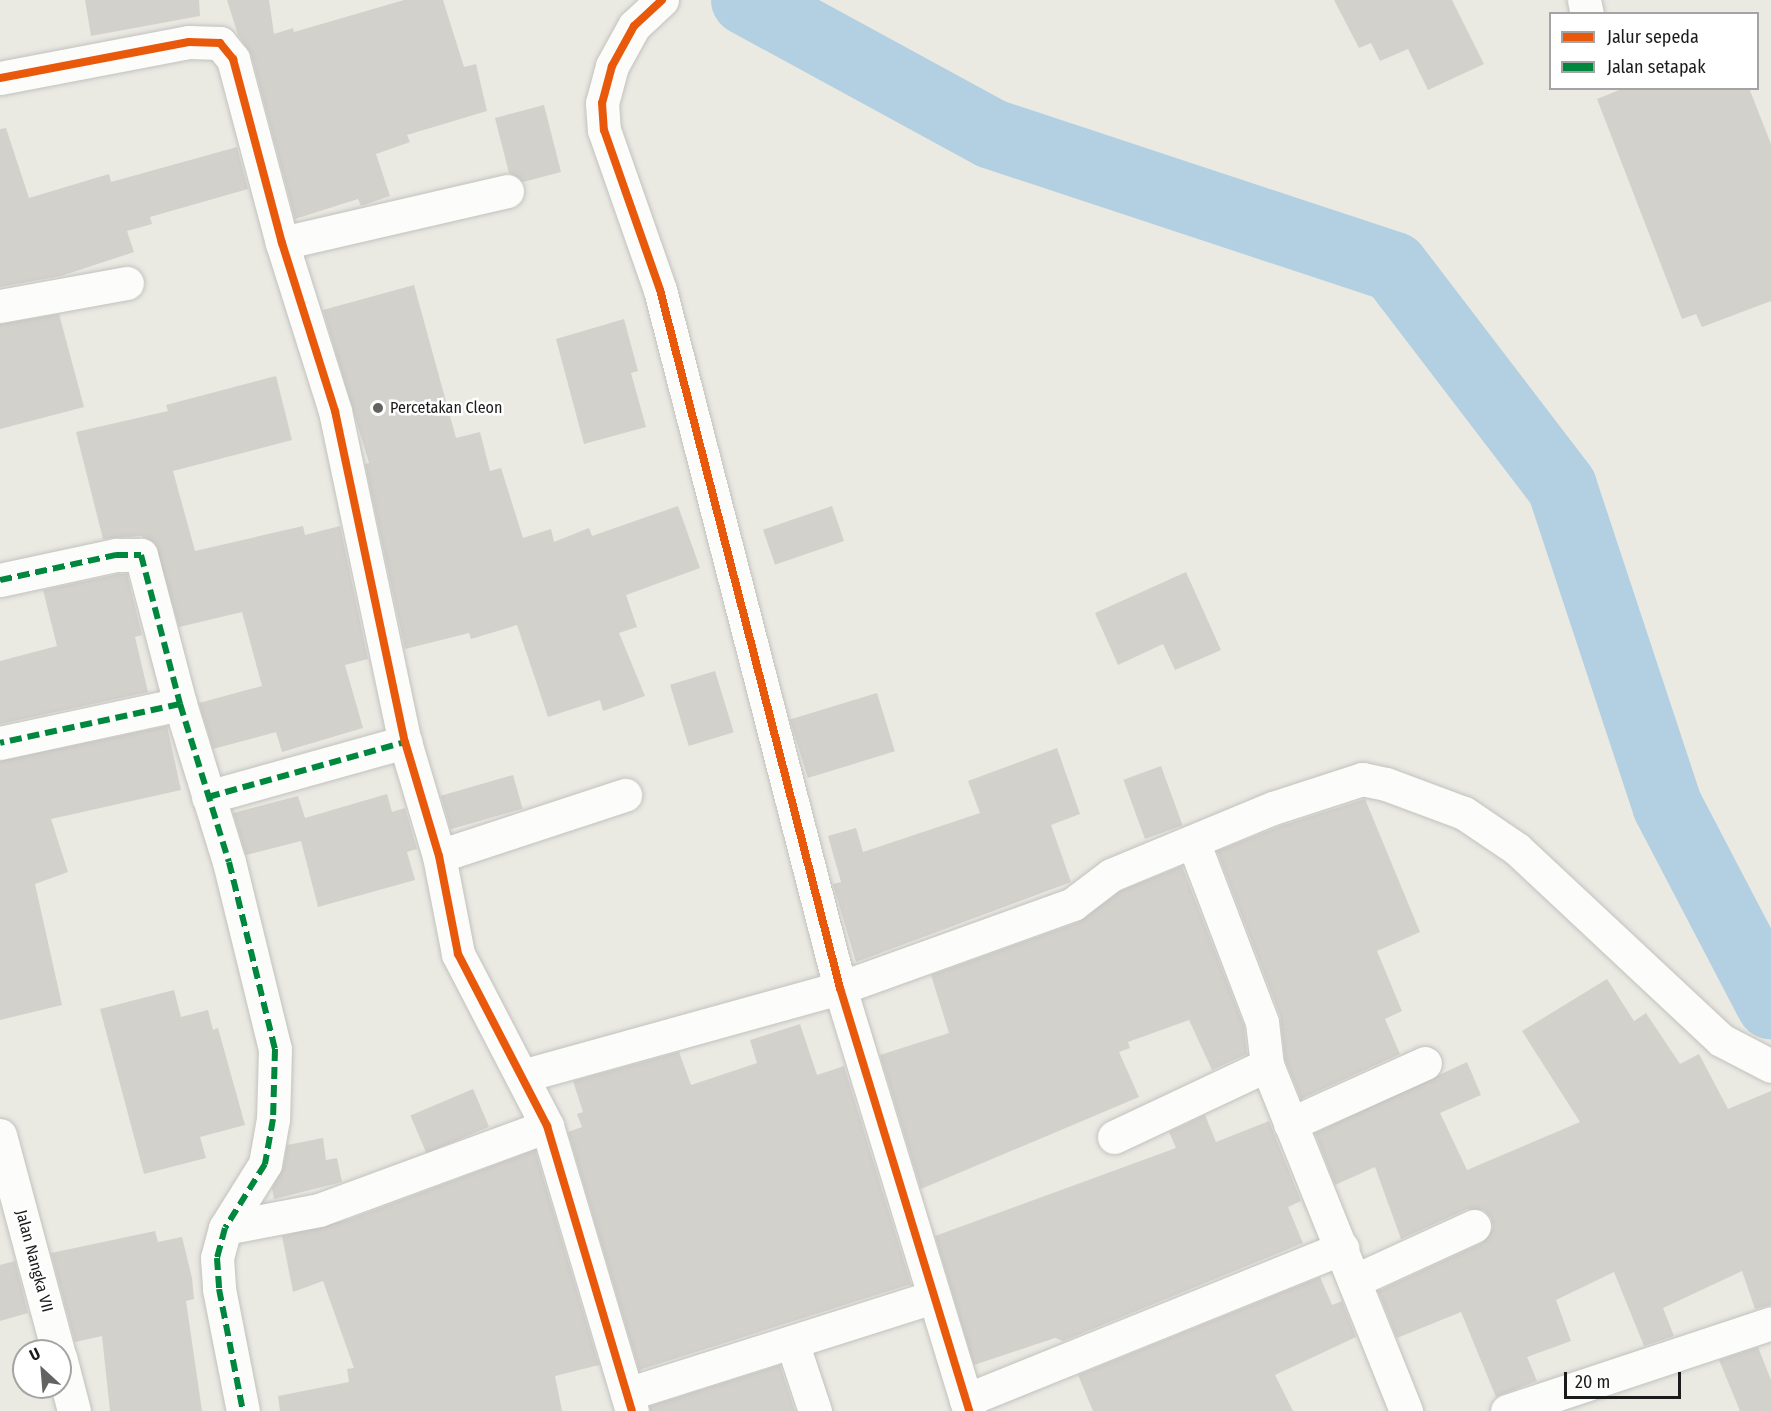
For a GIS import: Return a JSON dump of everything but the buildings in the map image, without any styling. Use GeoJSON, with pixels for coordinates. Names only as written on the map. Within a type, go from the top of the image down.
{"type":"FeatureCollection","features":[{"type":"Feature","properties":{"kind":"street"},"geometry":{"type":"LineString","coordinates":[[662,0],[633,26],[612,66],[602,104],[604,130],[660,290],[840,988],[932,1297],[967,1405],[1342,1248]]}},
{"type":"Feature","properties":{"kind":"street"},"geometry":{"type":"LineString","coordinates":[[0,78],[189,42],[220,44],[233,58],[282,243],[335,411],[405,742],[439,856],[458,954],[547,1126],[629,1402],[792,1342],[932,1297]]}},
{"type":"Feature","properties":{"kind":"street"},"geometry":{"type":"LineString","coordinates":[[282,243],[507,191]]}},
{"type":"Feature","properties":{"kind":"street"},"geometry":{"type":"LineString","coordinates":[[0,306],[127,283]]}},
{"type":"Feature","properties":{"kind":"street"},"geometry":{"type":"LineString","coordinates":[[0,579],[116,555],[141,555],[180,704],[229,862],[275,1049],[273,1119],[265,1164],[225,1228],[217,1258],[219,1289],[243,1411]]}},
{"type":"Feature","properties":{"kind":"street"},"geometry":{"type":"LineString","coordinates":[[0,743],[180,704]]}},
{"type":"Feature","properties":{"kind":"street"},"geometry":{"type":"LineString","coordinates":[[208,797],[405,742]]}},
{"type":"Feature","properties":{"kind":"street"},"geometry":{"type":"LineString","coordinates":[[522,1076],[840,988],[1073,904],[1111,875],[1194,844],[1273,808],[1362,779],[1386,784],[1464,813],[1517,849],[1721,1040],[1771,1066]]}},
{"type":"Feature","properties":{"kind":"street"},"geometry":{"type":"LineString","coordinates":[[439,856],[625,795]]}},
{"type":"Feature","properties":{"kind":"street"},"geometry":{"type":"LineString","coordinates":[[1194,844],[1262,1022],[1267,1065],[1406,1411]]}},
{"type":"Feature","properties":{"kind":"street"},"geometry":{"type":"LineString","coordinates":[[1290,1124],[1425,1064]]}},
{"type":"Feature","properties":{"kind":"street"},"geometry":{"type":"LineString","coordinates":[[1114,1137],[1267,1065]]}},
{"type":"Feature","properties":{"kind":"street"},"geometry":{"type":"LineString","coordinates":[[225,1228],[319,1210],[547,1126]]}},
{"type":"Feature","properties":{"kind":"street","name":"Jalan Nangka VII"},"geometry":{"type":"LineString","coordinates":[[0,1135],[55,1339]]}},
{"type":"Feature","properties":{"kind":"street"},"geometry":{"type":"LineString","coordinates":[[1354,1281],[1474,1226]]}},
{"type":"Feature","properties":{"kind":"street"},"geometry":{"type":"LineString","coordinates":[[1507,1411],[1771,1323]]}},
{"type":"Feature","properties":{"kind":"street"},"geometry":{"type":"LineString","coordinates":[[792,1342],[815,1411]]}},
{"type":"Feature","properties":{"kind":"waterway"},"geometry":{"type":"LineString","coordinates":[[746,0],[992,134],[1394,267],[1562,487],[1667,805],[1771,1004]]}},
{"type":"Feature","properties":{"kind":"marked path"},"geometry":{"type":"LineString","coordinates":[[0,580],[116,555],[141,555],[180,704],[0,743]]}},
{"type":"Feature","properties":{"kind":"marked path"},"geometry":{"type":"LineString","coordinates":[[180,704],[229,862],[275,1049],[273,1119],[265,1164],[225,1228],[217,1258],[219,1289],[243,1411]]}},
{"type":"Feature","properties":{"kind":"marked path"},"geometry":{"type":"LineString","coordinates":[[208,797],[405,742]]}},
{"type":"Feature","properties":{"kind":"cycle path"},"geometry":{"type":"LineString","coordinates":[[662,0],[634,26],[612,66],[602,103],[604,130],[660,290],[840,988],[969,1411]]}},
{"type":"Feature","properties":{"kind":"cycle path"},"geometry":{"type":"LineString","coordinates":[[0,78],[189,42],[220,43],[233,59],[282,243],[335,411],[405,742],[439,856],[458,954],[547,1126],[632,1411]]}},
{"type":"Feature","properties":{"kind":"place","name":"Percetakan Cleon"},"geometry":{"type":"Point","coordinates":[378,408]}}]}
